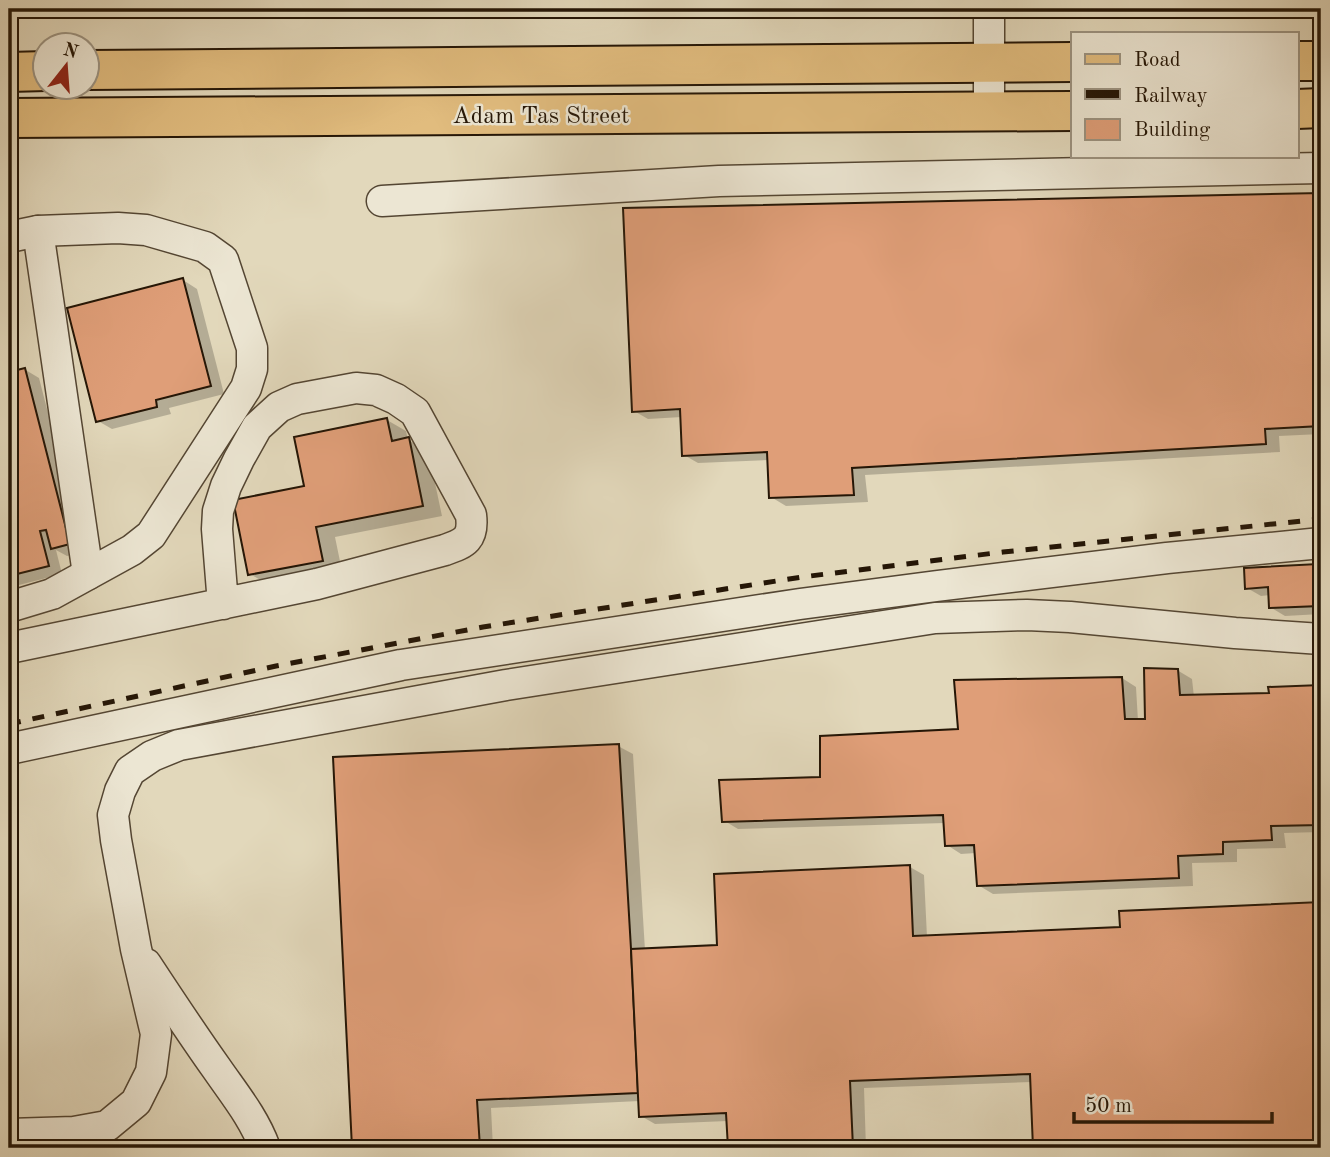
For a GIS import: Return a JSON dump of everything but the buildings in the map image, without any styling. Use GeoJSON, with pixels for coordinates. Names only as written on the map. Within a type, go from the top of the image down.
{"type":"FeatureCollection","features":[{"type":"Feature","properties":{"kind":"main road"},"geometry":{"type":"LineString","coordinates":[[1298,61],[1321,61]]}},
{"type":"Feature","properties":{"kind":"main road","name":"Adam Tas Street"},"geometry":{"type":"LineString","coordinates":[[102,71],[1071,62]]}},
{"type":"Feature","properties":{"kind":"main road"},"geometry":{"type":"LineString","coordinates":[[9,72],[32,71]]}},
{"type":"Feature","properties":{"kind":"main road"},"geometry":{"type":"LineString","coordinates":[[1298,109],[1321,108]]}},
{"type":"Feature","properties":{"kind":"main road","name":"Adam Tas Street"},"geometry":{"type":"LineString","coordinates":[[9,118],[1071,111]]}},
{"type":"Feature","properties":{"kind":"lane"},"geometry":{"type":"LineString","coordinates":[[989,9],[989,112]]}},
{"type":"Feature","properties":{"kind":"lane"},"geometry":{"type":"LineString","coordinates":[[382,201],[719,181],[1321,168]]}},
{"type":"Feature","properties":{"kind":"lane"},"geometry":{"type":"LineString","coordinates":[[9,237],[38,231],[118,228],[146,230],[205,247],[223,260],[253,348],[252,369],[246,387],[151,535],[132,550],[52,594],[9,607]]}},
{"type":"Feature","properties":{"kind":"lane"},"geometry":{"type":"LineString","coordinates":[[38,231],[88,573]]}},
{"type":"Feature","properties":{"kind":"lane"},"geometry":{"type":"LineString","coordinates":[[9,648],[223,604],[317,584],[463,544],[472,526],[471,515],[415,412],[376,390],[356,388],[297,399],[279,407],[257,427],[226,486],[218,511],[223,604]]}},
{"type":"Feature","properties":{"kind":"lane"},"geometry":{"type":"LineString","coordinates":[[9,748],[401,665],[800,604],[1167,558],[1321,543]]}},
{"type":"Feature","properties":{"kind":"lane"},"geometry":{"type":"LineString","coordinates":[[9,1135],[74,1132],[107,1126],[136,1102],[151,1072],[156,1034],[136,949],[113,814],[130,771],[152,756],[178,745],[506,685],[934,618],[1027,615],[1070,617],[1321,639]]}},
{"type":"Feature","properties":{"kind":"lane"},"geometry":{"type":"LineString","coordinates":[[136,949],[244,1107],[265,1148]]}},
{"type":"Feature","properties":{"kind":"railway"},"geometry":{"type":"LineString","coordinates":[[9,724],[276,666],[483,627],[802,577],[1003,552],[1321,519]]}}]}
